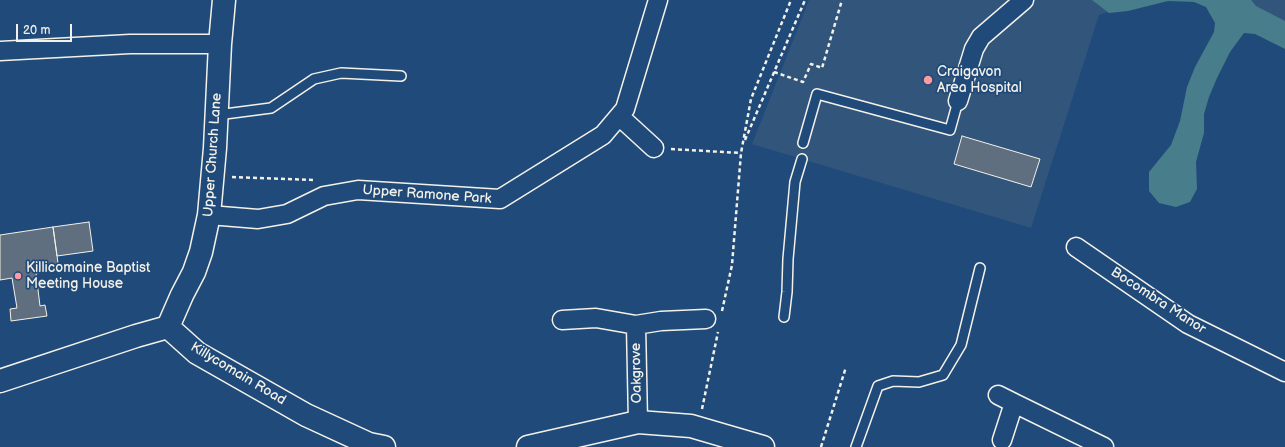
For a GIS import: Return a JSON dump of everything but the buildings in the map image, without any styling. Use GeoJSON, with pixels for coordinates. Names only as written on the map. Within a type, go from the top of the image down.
{"type":"FeatureCollection","features":[{"type":"Feature","properties":{"kind":"street","name":"Upper Church Lane"},"geometry":{"type":"LineString","coordinates":[[168,327],[194,272],[201,252],[209,215],[213,177],[220,44],[224,0]]}},
{"type":"Feature","properties":{"kind":"street","name":"Upper Ramone Park"},"geometry":{"type":"LineString","coordinates":[[209,215],[258,219],[287,214],[324,196],[358,190],[500,199],[603,135],[625,109],[658,0]]}},
{"type":"Feature","properties":{"kind":"street"},"geometry":{"type":"LineString","coordinates":[[958,101],[974,49],[981,36],[1024,0]]}},
{"type":"Feature","properties":{"kind":"street"},"geometry":{"type":"LineString","coordinates":[[0,51],[130,44],[220,44]]}},
{"type":"Feature","properties":{"kind":"street"},"geometry":{"type":"LineString","coordinates":[[619,116],[654,148]]}},
{"type":"Feature","properties":{"kind":"street","name":"Bocombra Manor"},"geometry":{"type":"LineString","coordinates":[[1076,247],[1188,324],[1285,372]]}},
{"type":"Feature","properties":{"kind":"street","name":"Oakgrove"},"geometry":{"type":"LineString","coordinates":[[562,320],[596,318],[636,325],[661,320],[716,321]]}},
{"type":"Feature","properties":{"kind":"street","name":"Oakgrove"},"geometry":{"type":"LineString","coordinates":[[636,325],[638,422]]}},
{"type":"Feature","properties":{"kind":"street"},"geometry":{"type":"LineString","coordinates":[[0,381],[136,336],[168,327]]}},
{"type":"Feature","properties":{"kind":"street","name":"Killycomain Road"},"geometry":{"type":"LineString","coordinates":[[168,327],[197,353],[306,415],[369,444],[384,447]]}},
{"type":"Feature","properties":{"kind":"street"},"geometry":{"type":"LineString","coordinates":[[998,395],[1104,447]]}},
{"type":"Feature","properties":{"kind":"street"},"geometry":{"type":"LineString","coordinates":[[1002,440],[1014,404]]}},
{"type":"Feature","properties":{"kind":"street"},"geometry":{"type":"LineString","coordinates":[[528,447],[638,422],[696,418],[763,447]]}},
{"type":"Feature","properties":{"kind":"lane"},"geometry":{"type":"LineString","coordinates":[[217,116],[271,108],[314,79],[341,73],[401,76]]}},
{"type":"Feature","properties":{"kind":"lane"},"geometry":{"type":"LineString","coordinates":[[803,143],[817,94],[950,130],[958,101]]}},
{"type":"Feature","properties":{"kind":"lane"},"geometry":{"type":"LineString","coordinates":[[784,318],[794,182],[802,159]]}},
{"type":"Feature","properties":{"kind":"lane"},"geometry":{"type":"LineString","coordinates":[[856,447],[878,386],[893,381],[919,382],[943,375],[961,345],[980,268]]}},
{"type":"Feature","properties":{"kind":"path"},"geometry":{"type":"LineString","coordinates":[[696,418],[716,321],[732,265],[741,153],[751,99],[791,0]]}},
{"type":"Feature","properties":{"kind":"path"},"geometry":{"type":"LineString","coordinates":[[743,146],[804,0]]}},
{"type":"Feature","properties":{"kind":"path"},"geometry":{"type":"LineString","coordinates":[[774,72],[803,82],[811,64],[822,68],[842,0]]}},
{"type":"Feature","properties":{"kind":"path"},"geometry":{"type":"LineString","coordinates":[[654,148],[741,153]]}},
{"type":"Feature","properties":{"kind":"path"},"geometry":{"type":"LineString","coordinates":[[213,177],[315,180]]}},
{"type":"Feature","properties":{"kind":"path"},"geometry":{"type":"LineString","coordinates":[[821,447],[846,367]]}},
{"type":"Feature","properties":{"kind":"shaded area","name":"Craigavon Area Hospital"},"geometry":{"type":"Polygon","coordinates":[[[809,0],[1144,0],[1099,15],[1031,228],[752,144],[809,0]]]}},
{"type":"Feature","properties":{"kind":"shaded area"},"geometry":{"type":"Polygon","coordinates":[[[1092,0],[1251,0],[1256,6],[1285,21],[1285,49],[1255,34],[1244,33],[1230,52],[1209,97],[1204,114],[1204,133],[1196,162],[1197,189],[1190,202],[1176,207],[1159,203],[1149,191],[1149,172],[1171,145],[1180,121],[1187,87],[1195,67],[1214,32],[1215,23],[1206,7],[1194,2],[1168,1],[1128,11],[1109,13],[1092,0]]]}},
{"type":"Feature","properties":{"kind":"shaded area"},"geometry":{"type":"Polygon","coordinates":[[[1238,0],[1285,0],[1285,28],[1238,0]]]}},
{"type":"Feature","properties":{"kind":"place","name":"Craigavon Area Hospital"},"geometry":{"type":"Point","coordinates":[928,80]}},
{"type":"Feature","properties":{"kind":"place","name":"Killicomaine Baptist Meeting House"},"geometry":{"type":"Point","coordinates":[18,276]}}]}
